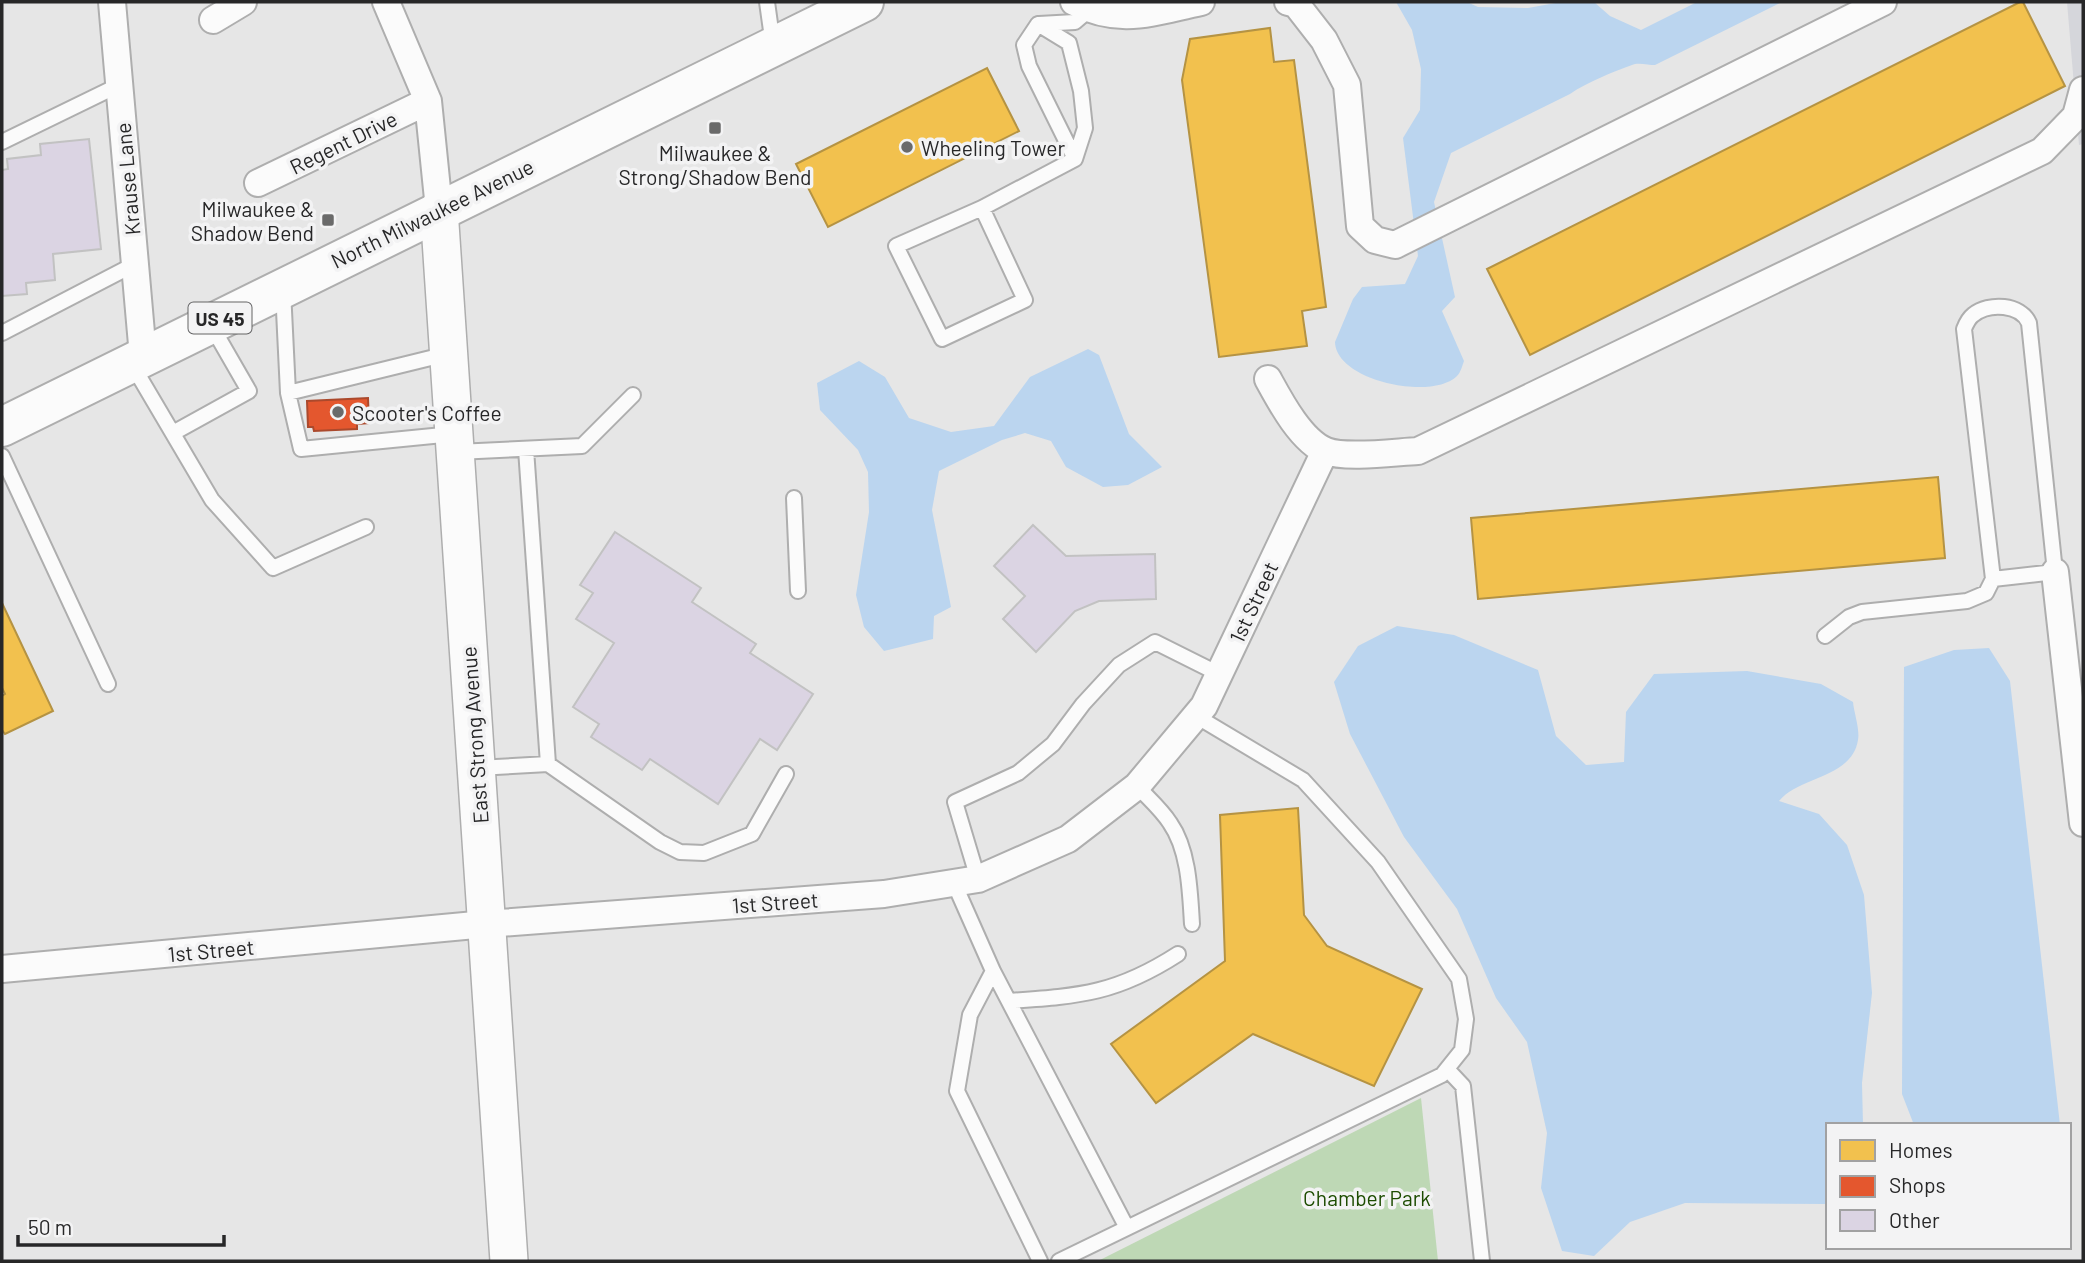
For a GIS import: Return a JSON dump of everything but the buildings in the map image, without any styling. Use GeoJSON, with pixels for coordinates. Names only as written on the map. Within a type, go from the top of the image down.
{"type":"FeatureCollection","features":[{"type":"Feature","properties":{"kind":"main road","name":"North Milwaukee Avenue"},"geometry":{"type":"LineString","coordinates":[[2,427],[439,209],[864,2]]}},
{"type":"Feature","properties":{"kind":"street","name":"Krause Lane"},"geometry":{"type":"LineString","coordinates":[[112,2],[135,264],[137,358]]}},
{"type":"Feature","properties":{"kind":"street"},"geometry":{"type":"LineString","coordinates":[[214,20],[243,2]]}},
{"type":"Feature","properties":{"kind":"street"},"geometry":{"type":"LineString","coordinates":[[1082,6],[1122,18],[1201,2]]}},
{"type":"Feature","properties":{"kind":"street"},"geometry":{"type":"LineString","coordinates":[[1288,2],[1296,4],[1324,40],[1347,85],[1360,226],[1375,240],[1395,245],[1883,2]]}},
{"type":"Feature","properties":{"kind":"street"},"geometry":{"type":"LineString","coordinates":[[393,4],[428,102],[439,209]]}},
{"type":"Feature","properties":{"kind":"street"},"geometry":{"type":"LineString","coordinates":[[1268,379],[1290,417],[1325,451],[1371,454],[1418,451],[1474,426],[1809,260],[2042,150],[2076,116],[2083,90]]}},
{"type":"Feature","properties":{"kind":"street","name":"Regent Drive"},"geometry":{"type":"LineString","coordinates":[[258,183],[428,102]]}},
{"type":"Feature","properties":{"kind":"street","name":"East Strong Avenue"},"geometry":{"type":"LineString","coordinates":[[439,209],[509,1261]]}},
{"type":"Feature","properties":{"kind":"street","name":"1st Street"},"geometry":{"type":"LineString","coordinates":[[2,970],[486,925],[884,894],[966,881],[1068,839],[1137,786],[1196,716],[1219,674],[1325,451]]}},
{"type":"Feature","properties":{"kind":"street"},"geometry":{"type":"LineString","coordinates":[[2055,572],[2079,752],[2083,823]]}},
{"type":"Feature","properties":{"kind":"lane"},"geometry":{"type":"LineString","coordinates":[[767,2],[773,46]]}},
{"type":"Feature","properties":{"kind":"lane"},"geometry":{"type":"LineString","coordinates":[[1038,24],[1075,22],[1082,6]]}},
{"type":"Feature","properties":{"kind":"lane"},"geometry":{"type":"LineString","coordinates":[[982,208],[1025,300],[942,339],[896,246],[982,208],[1075,159],[1086,128],[1081,91],[1069,43],[1038,24]]}},
{"type":"Feature","properties":{"kind":"lane"},"geometry":{"type":"LineString","coordinates":[[1038,24],[1024,45],[1029,66],[1075,159]]}},
{"type":"Feature","properties":{"kind":"lane"},"geometry":{"type":"LineString","coordinates":[[2,142],[119,85]]}},
{"type":"Feature","properties":{"kind":"lane"},"geometry":{"type":"LineString","coordinates":[[2,333],[135,264]]}},
{"type":"Feature","properties":{"kind":"lane"},"geometry":{"type":"LineString","coordinates":[[283,287],[288,393],[301,449],[455,443],[526,449],[582,446],[633,394]]}},
{"type":"Feature","properties":{"kind":"lane"},"geometry":{"type":"LineString","coordinates":[[1825,636],[1849,617],[1862,612],[1967,600],[1986,593],[1993,579],[1964,329],[1971,316],[1984,308],[2015,308],[2026,316],[2029,323],[2055,572],[1993,579]]}},
{"type":"Feature","properties":{"kind":"lane"},"geometry":{"type":"LineString","coordinates":[[173,433],[249,391],[210,323]]}},
{"type":"Feature","properties":{"kind":"lane"},"geometry":{"type":"LineString","coordinates":[[288,393],[449,354]]}},
{"type":"Feature","properties":{"kind":"lane"},"geometry":{"type":"LineString","coordinates":[[137,358],[173,433],[212,500],[272,568],[366,527]]}},
{"type":"Feature","properties":{"kind":"lane"},"geometry":{"type":"LineString","coordinates":[[526,449],[548,764]]}},
{"type":"Feature","properties":{"kind":"lane"},"geometry":{"type":"LineString","coordinates":[[2,456],[108,684]]}},
{"type":"Feature","properties":{"kind":"lane"},"geometry":{"type":"LineString","coordinates":[[794,498],[798,591]]}},
{"type":"Feature","properties":{"kind":"lane"},"geometry":{"type":"LineString","coordinates":[[1127,1228],[993,971],[966,881],[955,802],[1018,773],[1054,744],[1083,704],[1119,665],[1155,642],[1219,674]]}},
{"type":"Feature","properties":{"kind":"lane"},"geometry":{"type":"LineString","coordinates":[[1059,1261],[1443,1075],[1462,1050],[1466,1019],[1458,979],[1378,862],[1303,780],[1196,716]]}},
{"type":"Feature","properties":{"kind":"lane"},"geometry":{"type":"LineString","coordinates":[[476,768],[548,764],[660,842],[680,852],[704,853],[752,834],[786,774]]}},
{"type":"Feature","properties":{"kind":"lane"},"geometry":{"type":"LineString","coordinates":[[1137,786],[1171,824],[1175,833],[1190,892],[1192,924]]}},
{"type":"Feature","properties":{"kind":"lane"},"geometry":{"type":"LineString","coordinates":[[1009,1001],[1080,996],[1107,990],[1145,975],[1178,954]]}},
{"type":"Feature","properties":{"kind":"lane"},"geometry":{"type":"LineString","coordinates":[[993,971],[970,1015],[957,1091],[1040,1261]]}},
{"type":"Feature","properties":{"kind":"lane"},"geometry":{"type":"LineString","coordinates":[[1447,1069],[1463,1086],[1482,1261]]}},
{"type":"Feature","properties":{"kind":"shaded area"},"geometry":{"type":"Polygon","coordinates":[[[2067,2],[2083,2],[2083,144],[2079,145],[2067,2]]]}},
{"type":"Feature","properties":{"kind":"green space","name":"Chamber Park"},"geometry":{"type":"Polygon","coordinates":[[[1421,1098],[1438,1261],[1098,1261],[1421,1098]]]}},
{"type":"Feature","properties":{"kind":"water"},"geometry":{"type":"Polygon","coordinates":[[[1396,2],[1467,2],[1478,7],[1528,8],[1561,2],[1594,2],[1610,16],[1641,30],[1697,2],[1782,2],[1655,65],[1634,64],[1584,85],[1451,153],[1434,202],[1455,297],[1442,311],[1464,361],[1457,376],[1445,383],[1428,387],[1408,387],[1367,376],[1351,367],[1340,356],[1335,342],[1353,299],[1362,287],[1405,284],[1418,256],[1403,138],[1420,110],[1421,69],[1412,30],[1396,2]]]}},
{"type":"Feature","properties":{"kind":"water"},"geometry":{"type":"Polygon","coordinates":[[[1088,349],[1099,355],[1129,434],[1162,467],[1128,485],[1103,487],[1066,467],[1051,441],[1025,433],[1002,440],[939,471],[932,510],[951,607],[934,616],[933,639],[884,651],[864,627],[856,595],[869,512],[868,472],[858,450],[820,410],[817,383],[859,361],[885,377],[909,418],[951,432],[994,426],[1030,377],[1088,349]]]}},
{"type":"Feature","properties":{"kind":"water"},"geometry":{"type":"Polygon","coordinates":[[[1397,626],[1454,635],[1538,670],[1556,736],[1586,765],[1624,762],[1626,712],[1654,674],[1747,671],[1821,684],[1853,702],[1858,726],[1854,753],[1836,769],[1799,786],[1779,801],[1819,814],[1847,845],[1864,895],[1872,993],[1862,1083],[1863,1123],[1826,1123],[1826,1204],[1685,1203],[1630,1222],[1594,1256],[1562,1251],[1541,1188],[1547,1133],[1527,1042],[1496,998],[1457,909],[1404,837],[1350,734],[1334,682],[1358,646],[1397,626]]]}},
{"type":"Feature","properties":{"kind":"water"},"geometry":{"type":"Polygon","coordinates":[[[1989,648],[2010,681],[2060,1123],[1913,1123],[1902,1094],[1904,667],[1954,650],[1989,648]]]}},
{"type":"Feature","properties":{"kind":"place","name":"Milwaukee & Strong/Shadow Bend"},"geometry":{"type":"Point","coordinates":[715,128]}},
{"type":"Feature","properties":{"kind":"place","name":"Wheeling Tower"},"geometry":{"type":"Point","coordinates":[907,147]}},
{"type":"Feature","properties":{"kind":"place","name":"Milwaukee & Shadow Bend"},"geometry":{"type":"Point","coordinates":[328,220]}},
{"type":"Feature","properties":{"kind":"place","name":"Scooter's Coffee"},"geometry":{"type":"Point","coordinates":[338,412]}}]}
